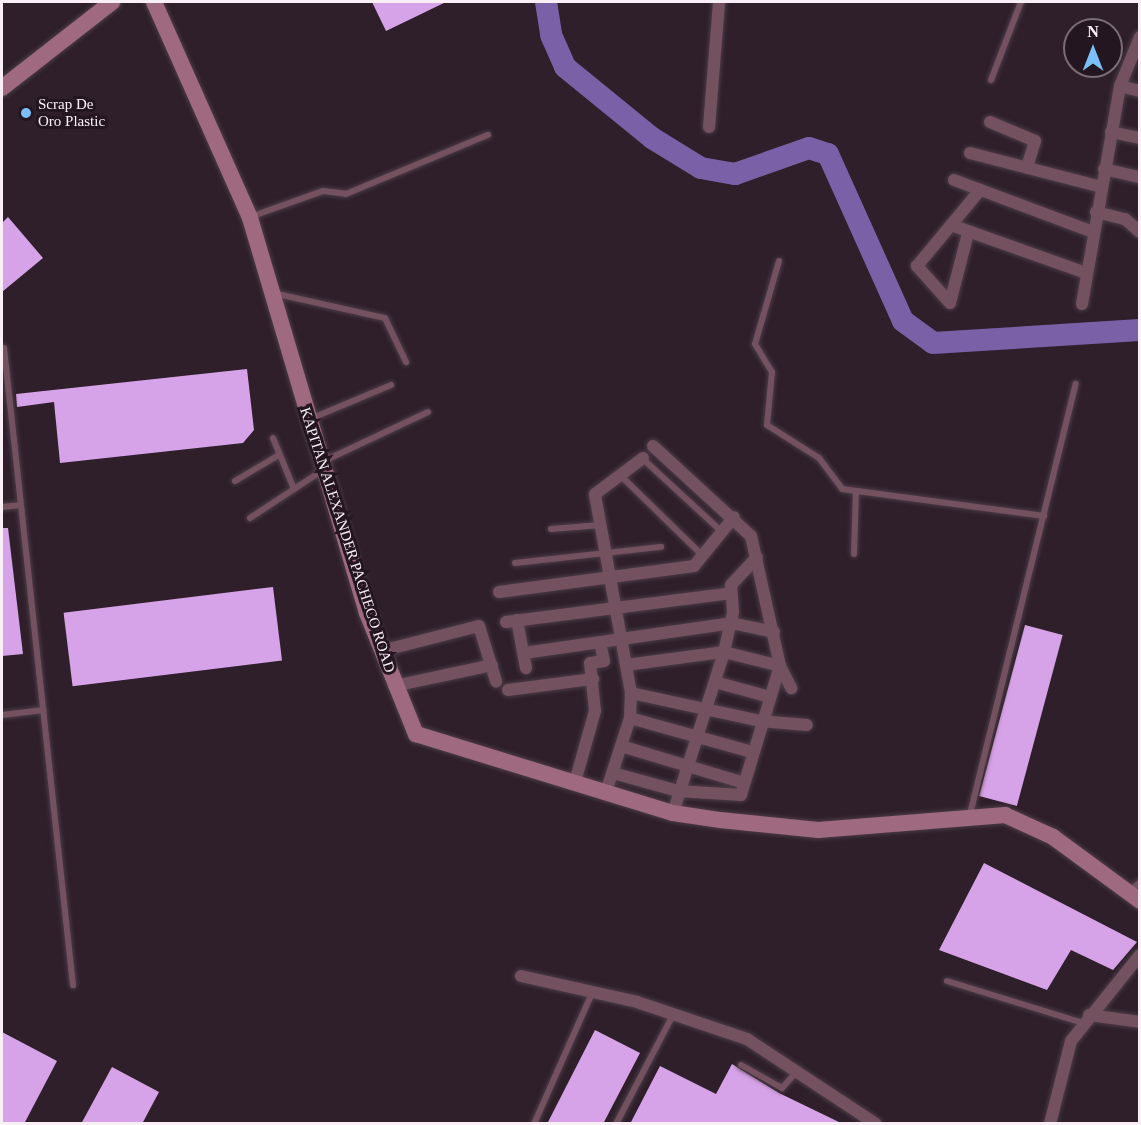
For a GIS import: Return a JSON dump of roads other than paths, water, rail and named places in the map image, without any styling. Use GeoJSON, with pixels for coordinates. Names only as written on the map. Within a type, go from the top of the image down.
{"type":"FeatureCollection","features":[{"type":"Feature","properties":{"kind":"street"},"geometry":{"type":"LineString","coordinates":[[2,88],[112,2]]}},
{"type":"Feature","properties":{"kind":"street","name":"KAPITAN ALEXANDER PACHECO ROAD"},"geometry":{"type":"LineString","coordinates":[[154,2],[250,218],[381,651],[416,734],[673,813],[818,830],[897,828],[970,814],[1005,815],[1030,825],[1136,892]]}},
{"type":"Feature","properties":{"kind":"street"},"geometry":{"type":"LineString","coordinates":[[709,127],[719,2]]}},
{"type":"Feature","properties":{"kind":"street"},"geometry":{"type":"LineString","coordinates":[[1082,304],[1096,212],[1120,86],[1140,37]]}},
{"type":"Feature","properties":{"kind":"street"},"geometry":{"type":"LineString","coordinates":[[1120,86],[1140,91]]}},
{"type":"Feature","properties":{"kind":"street"},"geometry":{"type":"LineString","coordinates":[[990,122],[1035,141],[1027,168]]}},
{"type":"Feature","properties":{"kind":"street"},"geometry":{"type":"LineString","coordinates":[[1111,132],[1140,138]]}},
{"type":"Feature","properties":{"kind":"street"},"geometry":{"type":"LineString","coordinates":[[970,153],[1101,187]]}},
{"type":"Feature","properties":{"kind":"street"},"geometry":{"type":"LineString","coordinates":[[1104,169],[1140,177]]}},
{"type":"Feature","properties":{"kind":"street"},"geometry":{"type":"LineString","coordinates":[[954,180],[1093,232]]}},
{"type":"Feature","properties":{"kind":"street"},"geometry":{"type":"LineString","coordinates":[[969,233],[950,303],[917,266],[980,190]]}},
{"type":"Feature","properties":{"kind":"street"},"geometry":{"type":"LineString","coordinates":[[1096,212],[1125,219],[1140,232]]}},
{"type":"Feature","properties":{"kind":"street"},"geometry":{"type":"LineString","coordinates":[[951,225],[1086,273]]}},
{"type":"Feature","properties":{"kind":"street"},"geometry":{"type":"LineString","coordinates":[[653,446],[734,517],[751,536],[780,666],[791,688]]}},
{"type":"Feature","properties":{"kind":"street"},"geometry":{"type":"LineString","coordinates":[[606,792],[630,718],[631,693],[595,494],[642,458]]}},
{"type":"Feature","properties":{"kind":"street"},"geometry":{"type":"LineString","coordinates":[[499,592],[694,566],[734,517]]}},
{"type":"Feature","properties":{"kind":"street"},"geometry":{"type":"LineString","coordinates":[[673,813],[678,791],[724,652],[731,623],[731,585],[757,557]]}},
{"type":"Feature","properties":{"kind":"street"},"geometry":{"type":"LineString","coordinates":[[526,668],[524,653],[512,621],[615,606],[731,593]]}},
{"type":"Feature","properties":{"kind":"street"},"geometry":{"type":"LineString","coordinates":[[524,653],[731,623],[774,632]]}},
{"type":"Feature","properties":{"kind":"street"},"geometry":{"type":"LineString","coordinates":[[381,651],[483,626],[496,681]]}},
{"type":"Feature","properties":{"kind":"street"},"geometry":{"type":"LineString","coordinates":[[575,782],[595,711],[590,663],[604,661],[600,642]]}},
{"type":"Feature","properties":{"kind":"street"},"geometry":{"type":"LineString","coordinates":[[626,665],[724,652],[780,666]]}},
{"type":"Feature","properties":{"kind":"street"},"geometry":{"type":"LineString","coordinates":[[394,686],[492,665]]}},
{"type":"Feature","properties":{"kind":"street"},"geometry":{"type":"LineString","coordinates":[[613,773],[678,791],[736,796],[744,783],[760,721],[780,666]]}},
{"type":"Feature","properties":{"kind":"street"},"geometry":{"type":"LineString","coordinates":[[508,690],[593,679]]}},
{"type":"Feature","properties":{"kind":"street"},"geometry":{"type":"LineString","coordinates":[[715,681],[770,697]]}},
{"type":"Feature","properties":{"kind":"street"},"geometry":{"type":"LineString","coordinates":[[631,693],[760,721],[807,725]]}},
{"type":"Feature","properties":{"kind":"street"},"geometry":{"type":"LineString","coordinates":[[630,718],[752,752]]}},
{"type":"Feature","properties":{"kind":"street"},"geometry":{"type":"LineString","coordinates":[[621,746],[744,783]]}},
{"type":"Feature","properties":{"kind":"street"},"geometry":{"type":"LineString","coordinates":[[1050,1124],[1067,1051],[1086,1019],[1140,955]]}},
{"type":"Feature","properties":{"kind":"street"},"geometry":{"type":"LineString","coordinates":[[522,976],[675,1013],[747,1039],[799,1069],[876,1124]]}},
{"type":"Feature","properties":{"kind":"street"},"geometry":{"type":"LineString","coordinates":[[1086,1019],[1140,1022]]}},
{"type":"Feature","properties":{"kind":"lane"},"geometry":{"type":"LineString","coordinates":[[991,80],[1020,2]]}},
{"type":"Feature","properties":{"kind":"lane"},"geometry":{"type":"LineString","coordinates":[[250,218],[322,191],[346,194],[488,135]]}},
{"type":"Feature","properties":{"kind":"lane"},"geometry":{"type":"LineString","coordinates":[[779,261],[755,340],[772,372],[765,422],[819,458],[842,489],[1044,516]]}},
{"type":"Feature","properties":{"kind":"lane"},"geometry":{"type":"LineString","coordinates":[[272,293],[385,318],[406,362]]}},
{"type":"Feature","properties":{"kind":"lane"},"geometry":{"type":"LineString","coordinates":[[4,348],[73,985]]}},
{"type":"Feature","properties":{"kind":"lane"},"geometry":{"type":"LineString","coordinates":[[970,814],[1076,384]]}},
{"type":"Feature","properties":{"kind":"lane"},"geometry":{"type":"LineString","coordinates":[[310,419],[391,385]]}},
{"type":"Feature","properties":{"kind":"lane"},"geometry":{"type":"LineString","coordinates":[[250,518],[294,489],[325,464],[428,412]]}},
{"type":"Feature","properties":{"kind":"lane"},"geometry":{"type":"LineString","coordinates":[[273,438],[294,489]]}},
{"type":"Feature","properties":{"kind":"lane"},"geometry":{"type":"LineString","coordinates":[[235,481],[279,455]]}},
{"type":"Feature","properties":{"kind":"lane"},"geometry":{"type":"LineString","coordinates":[[642,458],[722,532]]}},
{"type":"Feature","properties":{"kind":"lane"},"geometry":{"type":"LineString","coordinates":[[620,474],[703,556]]}},
{"type":"Feature","properties":{"kind":"lane"},"geometry":{"type":"LineString","coordinates":[[854,554],[856,492]]}},
{"type":"Feature","properties":{"kind":"lane"},"geometry":{"type":"LineString","coordinates":[[2,507],[21,505]]}},
{"type":"Feature","properties":{"kind":"lane"},"geometry":{"type":"LineString","coordinates":[[551,529],[601,525]]}},
{"type":"Feature","properties":{"kind":"lane"},"geometry":{"type":"LineString","coordinates":[[515,563],[662,547]]}},
{"type":"Feature","properties":{"kind":"lane"},"geometry":{"type":"LineString","coordinates":[[2,715],[44,710]]}},
{"type":"Feature","properties":{"kind":"lane"},"geometry":{"type":"LineString","coordinates":[[947,981],[1086,1019]]}},
{"type":"Feature","properties":{"kind":"lane"},"geometry":{"type":"LineString","coordinates":[[534,1124],[592,992]]}},
{"type":"Feature","properties":{"kind":"lane"},"geometry":{"type":"LineString","coordinates":[[616,1124],[675,1013]]}},
{"type":"Feature","properties":{"kind":"lane"},"geometry":{"type":"LineString","coordinates":[[741,1065],[782,1088],[799,1069]]}},
{"type":"Feature","properties":{"kind":"waterway"},"geometry":{"type":"LineString","coordinates":[[546,2],[551,35],[565,67],[652,138],[701,168],[735,174],[809,148],[828,154],[903,321],[933,343],[1140,330]]}},
{"type":"Feature","properties":{"kind":"place","name":"Scrap De Oro Plastic"},"geometry":{"type":"Point","coordinates":[26,113]}}]}
